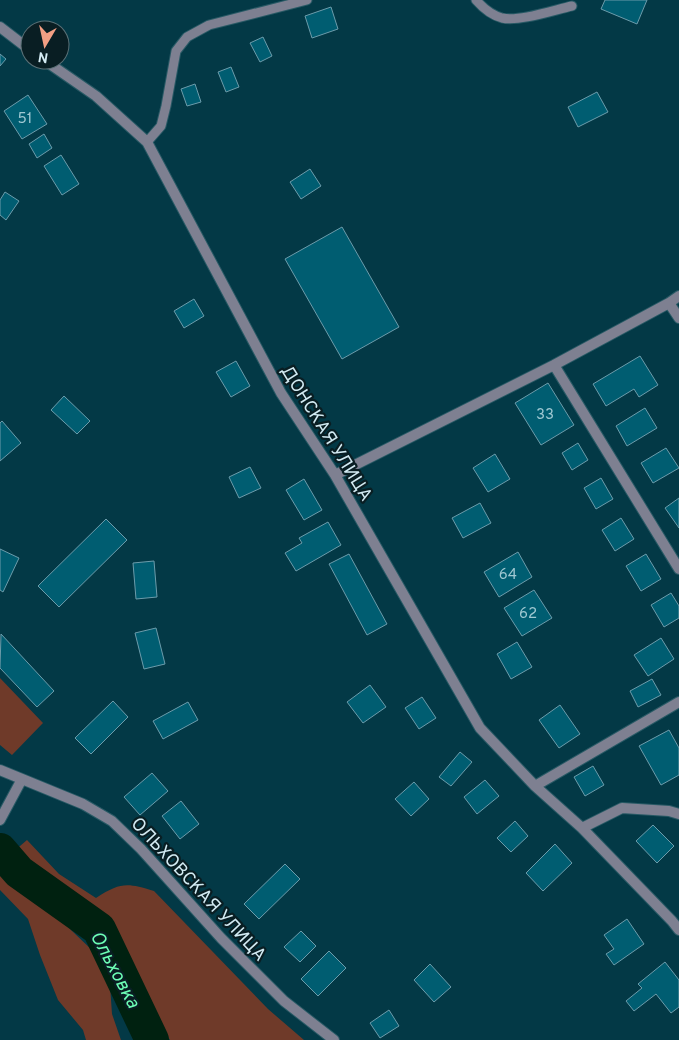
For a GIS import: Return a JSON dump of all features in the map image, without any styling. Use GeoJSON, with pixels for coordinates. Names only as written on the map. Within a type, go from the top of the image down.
{"type":"FeatureCollection","features":[{"type":"Feature","properties":{"kind":"street"},"geometry":{"type":"LineString","coordinates":[[0,27],[20,42]]}},
{"type":"Feature","properties":{"kind":"street","name":"ДОНСКАЯ УЛИЦА"},"geometry":{"type":"LineString","coordinates":[[58,70],[96,96],[147,142],[281,393],[335,475],[480,728],[535,786],[582,828],[679,930]]}},
{"type":"Feature","properties":{"kind":"street"},"geometry":{"type":"LineString","coordinates":[[335,475],[554,365],[679,296]]}},
{"type":"Feature","properties":{"kind":"street"},"geometry":{"type":"LineString","coordinates":[[669,303],[679,318]]}},
{"type":"Feature","properties":{"kind":"street"},"geometry":{"type":"LineString","coordinates":[[554,365],[679,570]]}},
{"type":"Feature","properties":{"kind":"street"},"geometry":{"type":"LineString","coordinates":[[535,786],[679,702]]}},
{"type":"Feature","properties":{"kind":"street","name":"ОЛЬХОВСКАЯ УЛИЦА"},"geometry":{"type":"LineString","coordinates":[[0,770],[83,804],[112,821],[141,849],[221,938],[284,1001],[334,1040]]}},
{"type":"Feature","properties":{"kind":"street"},"geometry":{"type":"LineString","coordinates":[[0,820],[22,779]]}},
{"type":"Feature","properties":{"kind":"street"},"geometry":{"type":"LineString","coordinates":[[582,828],[622,808],[669,811],[679,814]]}},
{"type":"Feature","properties":{"kind":"lane"},"geometry":{"type":"LineString","coordinates":[[147,142],[160,126],[166,106],[176,51],[187,37],[209,25],[307,0]]}},
{"type":"Feature","properties":{"kind":"lane"},"geometry":{"type":"LineString","coordinates":[[476,0],[485,10],[502,18],[526,17],[572,6]]}},
{"type":"Feature","properties":{"kind":"shaded area"},"geometry":{"type":"Polygon","coordinates":[[[0,678],[43,723],[12,755],[0,745],[0,678]]]}},
{"type":"Feature","properties":{"kind":"shaded area"},"geometry":{"type":"Polygon","coordinates":[[[27,840],[59,874],[96,898],[112,889],[130,885],[154,891],[268,1009],[304,1040],[170,1040],[148,1005],[115,933],[13,852],[27,840]]]}},
{"type":"Feature","properties":{"kind":"shaded area"},"geometry":{"type":"Polygon","coordinates":[[[0,876],[12,880],[31,896],[54,908],[71,930],[94,952],[110,985],[112,1014],[121,1040],[86,1040],[83,1030],[58,1000],[28,919],[0,890],[0,876]]]}},
{"type":"Feature","properties":{"kind":"building"},"geometry":{"type":"Polygon","coordinates":[[[605,0],[647,0],[637,24],[601,9],[605,0]]]}},
{"type":"Feature","properties":{"kind":"building"},"geometry":{"type":"Polygon","coordinates":[[[331,7],[338,29],[312,38],[305,16],[331,7]]]}},
{"type":"Feature","properties":{"kind":"building"},"geometry":{"type":"Polygon","coordinates":[[[263,37],[272,56],[260,62],[250,43],[263,37]]]}},
{"type":"Feature","properties":{"kind":"building"},"geometry":{"type":"Polygon","coordinates":[[[0,54],[6,59],[0,66],[0,54]]]}},
{"type":"Feature","properties":{"kind":"building"},"geometry":{"type":"Polygon","coordinates":[[[231,67],[239,87],[226,92],[218,72],[231,67]]]}},
{"type":"Feature","properties":{"kind":"building"},"geometry":{"type":"Polygon","coordinates":[[[195,84],[201,102],[187,106],[181,89],[195,84]]]}},
{"type":"Feature","properties":{"kind":"building"},"geometry":{"type":"Polygon","coordinates":[[[597,92],[608,112],[578,127],[568,107],[597,92]]]}},
{"type":"Feature","properties":{"kind":"building"},"geometry":{"type":"Polygon","coordinates":[[[28,95],[47,124],[22,139],[4,111],[28,95]]]}},
{"type":"Feature","properties":{"kind":"building"},"geometry":{"type":"Polygon","coordinates":[[[44,134],[52,148],[37,158],[29,144],[44,134]]]}},
{"type":"Feature","properties":{"kind":"building"},"geometry":{"type":"Polygon","coordinates":[[[61,155],[79,184],[62,195],[44,166],[61,155]]]}},
{"type":"Feature","properties":{"kind":"building"},"geometry":{"type":"Polygon","coordinates":[[[310,169],[321,186],[301,199],[290,182],[310,169]]]}},
{"type":"Feature","properties":{"kind":"building"},"geometry":{"type":"Polygon","coordinates":[[[5,192],[19,201],[6,220],[0,215],[0,200],[5,192]]]}},
{"type":"Feature","properties":{"kind":"building"},"geometry":{"type":"Polygon","coordinates":[[[342,227],[399,327],[342,359],[285,259],[342,227]]]}},
{"type":"Feature","properties":{"kind":"building"},"geometry":{"type":"Polygon","coordinates":[[[194,299],[204,316],[184,328],[174,311],[194,299]]]}},
{"type":"Feature","properties":{"kind":"building"},"geometry":{"type":"Polygon","coordinates":[[[640,356],[658,385],[639,397],[634,389],[606,406],[593,384],[640,356]]]}},
{"type":"Feature","properties":{"kind":"building"},"geometry":{"type":"Polygon","coordinates":[[[236,361],[250,386],[231,397],[216,372],[236,361]]]}},
{"type":"Feature","properties":{"kind":"building"},"geometry":{"type":"Polygon","coordinates":[[[548,383],[574,425],[541,445],[515,403],[548,383]]]}},
{"type":"Feature","properties":{"kind":"building"},"geometry":{"type":"Polygon","coordinates":[[[64,396],[90,421],[77,434],[51,410],[64,396]]]}},
{"type":"Feature","properties":{"kind":"building"},"geometry":{"type":"Polygon","coordinates":[[[645,408],[657,428],[627,446],[616,426],[645,408]]]}},
{"type":"Feature","properties":{"kind":"building"},"geometry":{"type":"Polygon","coordinates":[[[2,421],[21,443],[0,461],[0,423],[2,421]]]}},
{"type":"Feature","properties":{"kind":"building"},"geometry":{"type":"Polygon","coordinates":[[[578,443],[588,460],[572,470],[562,453],[578,443]]]}},
{"type":"Feature","properties":{"kind":"building"},"geometry":{"type":"Polygon","coordinates":[[[666,448],[679,468],[653,483],[641,463],[666,448]]]}},
{"type":"Feature","properties":{"kind":"building"},"geometry":{"type":"Polygon","coordinates":[[[495,454],[510,479],[488,492],[473,468],[495,454]]]}},
{"type":"Feature","properties":{"kind":"building"},"geometry":{"type":"Polygon","coordinates":[[[250,467],[261,488],[239,498],[229,477],[250,467]]]}},
{"type":"Feature","properties":{"kind":"building"},"geometry":{"type":"Polygon","coordinates":[[[601,478],[613,499],[596,509],[584,488],[601,478]]]}},
{"type":"Feature","properties":{"kind":"building"},"geometry":{"type":"Polygon","coordinates":[[[304,479],[322,510],[304,520],[286,490],[304,479]]]}},
{"type":"Feature","properties":{"kind":"building"},"geometry":{"type":"Polygon","coordinates":[[[679,498],[679,528],[665,508],[679,498]]]}},
{"type":"Feature","properties":{"kind":"building"},"geometry":{"type":"Polygon","coordinates":[[[480,503],[491,523],[463,538],[452,518],[480,503]]]}},
{"type":"Feature","properties":{"kind":"building"},"geometry":{"type":"Polygon","coordinates":[[[621,518],[634,539],[615,551],[602,530],[621,518]]]}},
{"type":"Feature","properties":{"kind":"building"},"geometry":{"type":"Polygon","coordinates":[[[106,519],[127,540],[59,607],[38,586],[106,519]]]}},
{"type":"Feature","properties":{"kind":"building"},"geometry":{"type":"Polygon","coordinates":[[[328,522],[341,545],[296,571],[285,553],[302,543],[299,538],[328,522]]]}},
{"type":"Feature","properties":{"kind":"building"},"geometry":{"type":"Polygon","coordinates":[[[0,549],[19,558],[3,592],[0,590],[0,549]]]}},
{"type":"Feature","properties":{"kind":"building"},"geometry":{"type":"Polygon","coordinates":[[[518,552],[532,577],[499,597],[484,572],[518,552]]]}},
{"type":"Feature","properties":{"kind":"building"},"geometry":{"type":"Polygon","coordinates":[[[349,554],[387,624],[367,635],[329,564],[349,554]]]}},
{"type":"Feature","properties":{"kind":"building"},"geometry":{"type":"Polygon","coordinates":[[[646,554],[661,579],[641,591],[626,566],[646,554]]]}},
{"type":"Feature","properties":{"kind":"building"},"geometry":{"type":"Polygon","coordinates":[[[154,561],[157,597],[136,599],[133,563],[154,561]]]}},
{"type":"Feature","properties":{"kind":"building"},"geometry":{"type":"Polygon","coordinates":[[[534,590],[552,618],[522,636],[504,608],[534,590]]]}},
{"type":"Feature","properties":{"kind":"building"},"geometry":{"type":"Polygon","coordinates":[[[671,593],[679,606],[679,618],[664,627],[651,605],[671,593]]]}},
{"type":"Feature","properties":{"kind":"building"},"geometry":{"type":"Polygon","coordinates":[[[156,628],[165,664],[144,669],[135,633],[156,628]]]}},
{"type":"Feature","properties":{"kind":"building"},"geometry":{"type":"Polygon","coordinates":[[[1,634],[54,691],[37,707],[0,668],[1,634]]]}},
{"type":"Feature","properties":{"kind":"building"},"geometry":{"type":"Polygon","coordinates":[[[661,638],[674,659],[648,676],[634,655],[661,638]]]}},
{"type":"Feature","properties":{"kind":"building"},"geometry":{"type":"Polygon","coordinates":[[[517,642],[532,667],[511,679],[497,654],[517,642]]]}},
{"type":"Feature","properties":{"kind":"building"},"geometry":{"type":"Polygon","coordinates":[[[652,679],[661,695],[638,707],[630,691],[652,679]]]}},
{"type":"Feature","properties":{"kind":"building"},"geometry":{"type":"Polygon","coordinates":[[[370,685],[386,707],[363,723],[347,702],[370,685]]]}},
{"type":"Feature","properties":{"kind":"building"},"geometry":{"type":"Polygon","coordinates":[[[422,697],[436,718],[419,729],[405,708],[422,697]]]}},
{"type":"Feature","properties":{"kind":"building"},"geometry":{"type":"Polygon","coordinates":[[[113,701],[128,717],[91,754],[75,738],[113,701]]]}},
{"type":"Feature","properties":{"kind":"building"},"geometry":{"type":"Polygon","coordinates":[[[188,702],[198,720],[163,739],[153,721],[188,702]]]}},
{"type":"Feature","properties":{"kind":"building"},"geometry":{"type":"Polygon","coordinates":[[[560,705],[580,734],[559,748],[539,720],[560,705]]]}},
{"type":"Feature","properties":{"kind":"building"},"geometry":{"type":"Polygon","coordinates":[[[669,730],[679,748],[679,775],[661,785],[639,746],[669,730]]]}},
{"type":"Feature","properties":{"kind":"building"},"geometry":{"type":"Polygon","coordinates":[[[460,752],[472,762],[451,786],[439,777],[460,752]]]}},
{"type":"Feature","properties":{"kind":"building"},"geometry":{"type":"Polygon","coordinates":[[[593,766],[604,785],[585,796],[574,777],[593,766]]]}},
{"type":"Feature","properties":{"kind":"building"},"geometry":{"type":"Polygon","coordinates":[[[152,773],[168,791],[140,815],[124,797],[152,773]]]}},
{"type":"Feature","properties":{"kind":"building"},"geometry":{"type":"Polygon","coordinates":[[[485,780],[499,796],[477,814],[464,797],[485,780]]]}},
{"type":"Feature","properties":{"kind":"building"},"geometry":{"type":"Polygon","coordinates":[[[414,782],[429,799],[411,816],[395,799],[414,782]]]}},
{"type":"Feature","properties":{"kind":"building"},"geometry":{"type":"Polygon","coordinates":[[[181,801],[199,824],[180,839],[162,816],[181,801]]]}},
{"type":"Feature","properties":{"kind":"building"},"geometry":{"type":"Polygon","coordinates":[[[515,821],[528,836],[511,852],[497,838],[515,821]]]}},
{"type":"Feature","properties":{"kind":"building"},"geometry":{"type":"Polygon","coordinates":[[[653,825],[674,846],[657,863],[636,841],[653,825]]]}},
{"type":"Feature","properties":{"kind":"building"},"geometry":{"type":"Polygon","coordinates":[[[555,844],[572,863],[543,891],[526,873],[555,844]]]}},
{"type":"Feature","properties":{"kind":"building"},"geometry":{"type":"Polygon","coordinates":[[[285,864],[300,879],[259,919],[244,904],[285,864]]]}},
{"type":"Feature","properties":{"kind":"building"},"geometry":{"type":"Polygon","coordinates":[[[627,919],[644,944],[614,965],[606,954],[614,949],[604,935],[627,919]]]}},
{"type":"Feature","properties":{"kind":"building"},"geometry":{"type":"Polygon","coordinates":[[[301,931],[316,946],[300,962],[284,947],[301,931]]]}},
{"type":"Feature","properties":{"kind":"building"},"geometry":{"type":"Polygon","coordinates":[[[329,951],[346,968],[318,996],[301,979],[329,951]]]}},
{"type":"Feature","properties":{"kind":"building"},"geometry":{"type":"Polygon","coordinates":[[[665,962],[679,980],[679,1007],[671,1013],[656,994],[634,1011],[626,1001],[642,988],[638,984],[665,962]]]}},
{"type":"Feature","properties":{"kind":"building"},"geometry":{"type":"Polygon","coordinates":[[[430,964],[451,987],[434,1002],[414,980],[430,964]]]}},
{"type":"Feature","properties":{"kind":"building"},"geometry":{"type":"Polygon","coordinates":[[[389,1010],[399,1026],[380,1038],[370,1023],[389,1010]]]}},
{"type":"Feature","properties":{"kind":"waterway","name":"Ольховка"},"geometry":{"type":"LineString","coordinates":[[0,850],[19,872],[99,929],[152,1040]]}}]}
